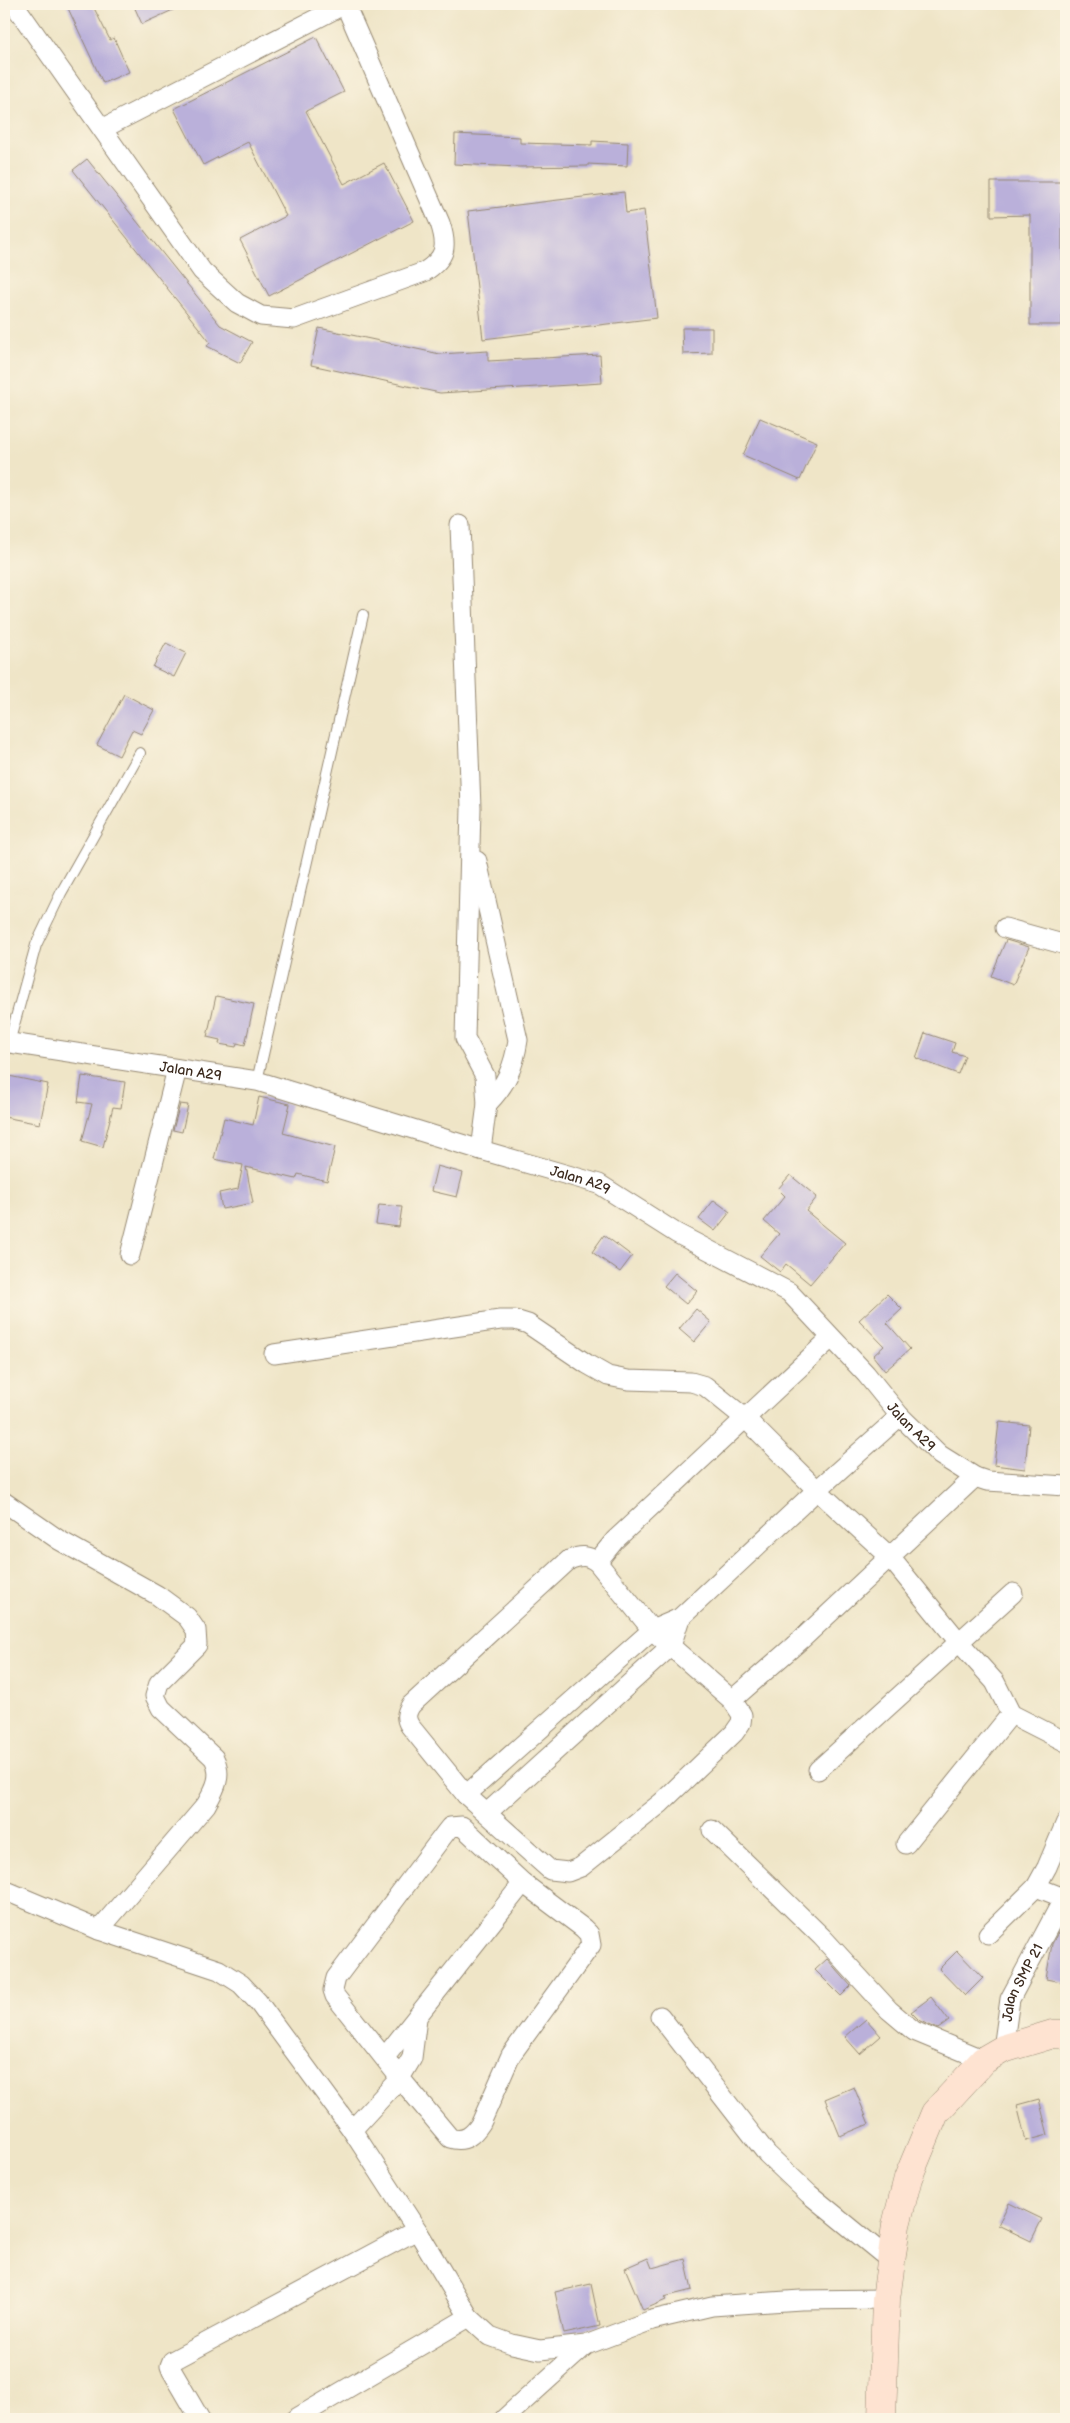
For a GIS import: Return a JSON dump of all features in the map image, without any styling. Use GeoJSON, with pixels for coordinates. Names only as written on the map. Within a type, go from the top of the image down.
{"type":"FeatureCollection","features":[{"type":"Feature","properties":{"kind":"street"},"geometry":{"type":"LineString","coordinates":[[14,4],[104,128],[202,270],[237,303],[261,316],[294,319],[424,272],[436,264],[443,254],[445,239],[345,4],[104,128]]}},
{"type":"Feature","properties":{"kind":"street"},"geometry":{"type":"LineString","coordinates":[[460,526],[471,835],[465,1038],[485,1076],[487,1104],[481,1150]]}},
{"type":"Feature","properties":{"kind":"street"},"geometry":{"type":"LineString","coordinates":[[471,835],[518,1040],[515,1063],[497,1094],[487,1104]]}},
{"type":"Feature","properties":{"kind":"street"},"geometry":{"type":"LineString","coordinates":[[1005,928],[1066,945]]}},
{"type":"Feature","properties":{"kind":"street","name":"Jalan A29"},"geometry":{"type":"LineString","coordinates":[[6,1043],[257,1081],[599,1184],[676,1233],[789,1292],[866,1374],[900,1416],[940,1454],[975,1477],[1019,1484],[1066,1486]]}},
{"type":"Feature","properties":{"kind":"street"},"geometry":{"type":"LineString","coordinates":[[130,1255],[177,1069]]}},
{"type":"Feature","properties":{"kind":"street"},"geometry":{"type":"LineString","coordinates":[[274,1354],[500,1320],[515,1320],[528,1324],[608,1376],[628,1380],[691,1382],[705,1386],[746,1419],[817,1490],[889,1556],[959,1642],[995,1682],[1011,1714],[1066,1742]]}},
{"type":"Feature","properties":{"kind":"street"},"geometry":{"type":"LineString","coordinates":[[597,1562],[615,1540],[831,1338]]}},
{"type":"Feature","properties":{"kind":"street"},"geometry":{"type":"LineString","coordinates":[[466,1795],[652,1630],[680,1618],[817,1490],[900,1416]]}},
{"type":"Feature","properties":{"kind":"street"},"geometry":{"type":"LineString","coordinates":[[732,1700],[804,1637],[975,1477]]}},
{"type":"Feature","properties":{"kind":"street"},"geometry":{"type":"LineString","coordinates":[[4,1502],[59,1540],[157,1595],[187,1617],[196,1630],[197,1645],[159,1683],[155,1696],[161,1708],[214,1758],[219,1768],[217,1785],[206,1805],[99,1930]]}},
{"type":"Feature","properties":{"kind":"street"},"geometry":{"type":"LineString","coordinates":[[579,1556],[589,1556],[597,1562],[652,1630],[732,1700],[742,1715],[741,1723],[734,1733],[661,1803],[582,1867],[568,1872],[550,1870],[466,1795],[410,1726],[406,1720],[406,1713],[411,1705],[570,1560],[579,1556]]}},
{"type":"Feature","properties":{"kind":"street"},"geometry":{"type":"LineString","coordinates":[[818,1770],[1013,1592]]}},
{"type":"Feature","properties":{"kind":"street"},"geometry":{"type":"LineString","coordinates":[[487,1813],[671,1646],[680,1618]]}},
{"type":"Feature","properties":{"kind":"street"},"geometry":{"type":"LineString","coordinates":[[906,1844],[1011,1714]]}},
{"type":"Feature","properties":{"kind":"street"},"geometry":{"type":"LineString","coordinates":[[988,1934],[1036,1886],[1048,1867],[1066,1822]]}},
{"type":"Feature","properties":{"kind":"street"},"geometry":{"type":"LineString","coordinates":[[462,1826],[523,1883],[589,1934],[591,1945],[511,2055],[481,2123],[474,2134],[467,2138],[458,2141],[450,2138],[384,2057],[335,1996],[333,1990],[336,1978],[450,1827],[462,1826]]}},
{"type":"Feature","properties":{"kind":"street"},"geometry":{"type":"LineString","coordinates":[[712,1830],[822,1937],[889,2010],[914,2031],[993,2054]]}},
{"type":"Feature","properties":{"kind":"street"},"geometry":{"type":"LineString","coordinates":[[384,2057],[418,2017],[523,1883]]}},
{"type":"Feature","properties":{"kind":"street"},"geometry":{"type":"LineString","coordinates":[[1036,1886],[1065,1896]]}},
{"type":"Feature","properties":{"kind":"street"},"geometry":{"type":"LineString","coordinates":[[4,1890],[99,1930],[219,1970],[241,1984],[258,2002],[352,2130],[417,2230],[469,2317],[490,2336],[512,2344],[540,2350],[586,2345],[652,2320],[712,2306],[801,2300],[886,2299]]}},
{"type":"Feature","properties":{"kind":"street","name":"Jalan SMP 21"},"geometry":{"type":"LineString","coordinates":[[993,2054],[1010,1999],[1065,1896]]}},
{"type":"Feature","properties":{"kind":"street"},"geometry":{"type":"LineString","coordinates":[[660,2016],[767,2154],[809,2194],[891,2262]]}},
{"type":"Feature","properties":{"kind":"street"},"geometry":{"type":"LineString","coordinates":[[352,2130],[400,2078],[412,2058],[418,2017]]}},
{"type":"Feature","properties":{"kind":"street"},"geometry":{"type":"LineString","coordinates":[[882,2419],[886,2299],[896,2225],[908,2178],[935,2113],[993,2054],[1053,2034],[1066,2034]]}},
{"type":"Feature","properties":{"kind":"street"},"geometry":{"type":"LineString","coordinates":[[200,2419],[172,2371],[170,2366],[172,2361],[417,2230]]}},
{"type":"Feature","properties":{"kind":"street"},"geometry":{"type":"LineString","coordinates":[[295,2419],[469,2317]]}},
{"type":"Feature","properties":{"kind":"street"},"geometry":{"type":"LineString","coordinates":[[504,2419],[586,2345]]}},
{"type":"Feature","properties":{"kind":"lane"},"geometry":{"type":"LineString","coordinates":[[257,1081],[363,615]]}},
{"type":"Feature","properties":{"kind":"lane"},"geometry":{"type":"LineString","coordinates":[[6,1043],[36,945],[61,894],[140,753]]}},
{"type":"Feature","properties":{"kind":"building"},"geometry":{"type":"Polygon","coordinates":[[[66,4],[92,4],[110,40],[114,38],[129,72],[103,83],[66,4]]]}},
{"type":"Feature","properties":{"kind":"building"},"geometry":{"type":"Polygon","coordinates":[[[133,4],[186,4],[142,24],[133,4]]]}},
{"type":"Feature","properties":{"kind":"building"},"geometry":{"type":"Polygon","coordinates":[[[316,37],[344,92],[306,111],[344,184],[384,163],[414,221],[269,296],[240,240],[286,216],[248,142],[203,165],[174,109],[316,37]]]}},
{"type":"Feature","properties":{"kind":"building"},"geometry":{"type":"Polygon","coordinates":[[[455,134],[520,137],[520,143],[592,145],[592,141],[628,143],[627,166],[588,164],[588,166],[519,167],[454,164],[455,134]]]}},
{"type":"Feature","properties":{"kind":"building"},"geometry":{"type":"Polygon","coordinates":[[[87,159],[220,325],[252,342],[240,363],[207,346],[210,342],[73,170],[87,159]]]}},
{"type":"Feature","properties":{"kind":"building"},"geometry":{"type":"Polygon","coordinates":[[[991,182],[1062,182],[1062,325],[1030,325],[1030,215],[991,216],[991,182]]]}},
{"type":"Feature","properties":{"kind":"building"},"geometry":{"type":"Polygon","coordinates":[[[624,192],[626,213],[644,210],[657,318],[483,339],[468,211],[624,192]]]}},
{"type":"Feature","properties":{"kind":"building"},"geometry":{"type":"Polygon","coordinates":[[[319,328],[440,354],[488,351],[488,361],[600,355],[602,383],[440,393],[311,365],[319,328]]]}},
{"type":"Feature","properties":{"kind":"building"},"geometry":{"type":"Polygon","coordinates":[[[682,328],[712,328],[712,353],[683,354],[682,328]]]}},
{"type":"Feature","properties":{"kind":"building"},"geometry":{"type":"Polygon","coordinates":[[[760,418],[817,442],[800,480],[743,455],[760,418]]]}},
{"type":"Feature","properties":{"kind":"building"},"geometry":{"type":"Polygon","coordinates":[[[166,643],[186,653],[174,677],[153,667],[166,643]]]}},
{"type":"Feature","properties":{"kind":"building"},"geometry":{"type":"Polygon","coordinates":[[[124,694],[154,710],[141,734],[132,730],[119,756],[97,745],[124,694]]]}},
{"type":"Feature","properties":{"kind":"building"},"geometry":{"type":"Polygon","coordinates":[[[1006,940],[1029,947],[1013,985],[991,976],[1006,940]]]}},
{"type":"Feature","properties":{"kind":"building"},"geometry":{"type":"Polygon","coordinates":[[[216,996],[254,1004],[245,1045],[237,1043],[236,1047],[219,1044],[220,1040],[207,1037],[216,996]]]}},
{"type":"Feature","properties":{"kind":"building"},"geometry":{"type":"Polygon","coordinates":[[[925,1033],[955,1043],[952,1052],[965,1056],[958,1074],[916,1058],[925,1033]]]}},
{"type":"Feature","properties":{"kind":"building"},"geometry":{"type":"Polygon","coordinates":[[[4,1075],[48,1084],[40,1124],[4,1117],[4,1075]]]}},
{"type":"Feature","properties":{"kind":"building"},"geometry":{"type":"Polygon","coordinates":[[[82,1076],[125,1082],[121,1108],[113,1107],[103,1147],[82,1141],[92,1104],[78,1102],[82,1076]]]}},
{"type":"Feature","properties":{"kind":"building"},"geometry":{"type":"Polygon","coordinates":[[[259,1097],[290,1104],[283,1133],[335,1147],[327,1181],[298,1174],[296,1179],[246,1167],[253,1203],[222,1209],[219,1193],[238,1189],[243,1165],[214,1159],[224,1118],[253,1125],[259,1097]]]}},
{"type":"Feature","properties":{"kind":"building"},"geometry":{"type":"Polygon","coordinates":[[[180,1104],[188,1105],[182,1132],[173,1130],[180,1104]]]}},
{"type":"Feature","properties":{"kind":"building"},"geometry":{"type":"Polygon","coordinates":[[[437,1166],[463,1173],[457,1197],[431,1191],[437,1166]]]}},
{"type":"Feature","properties":{"kind":"building"},"geometry":{"type":"Polygon","coordinates":[[[790,1175],[817,1197],[806,1211],[845,1243],[810,1284],[786,1264],[780,1272],[760,1256],[779,1234],[764,1221],[785,1196],[778,1189],[790,1175]]]}},
{"type":"Feature","properties":{"kind":"building"},"geometry":{"type":"Polygon","coordinates":[[[714,1200],[730,1212],[715,1231],[699,1219],[714,1200]]]}},
{"type":"Feature","properties":{"kind":"building"},"geometry":{"type":"Polygon","coordinates":[[[379,1205],[402,1207],[399,1227],[376,1224],[379,1205]]]}},
{"type":"Feature","properties":{"kind":"building"},"geometry":{"type":"Polygon","coordinates":[[[604,1235],[632,1256],[620,1272],[592,1252],[604,1235]]]}},
{"type":"Feature","properties":{"kind":"building"},"geometry":{"type":"Polygon","coordinates":[[[675,1273],[697,1291],[686,1304],[664,1286],[675,1273]]]}},
{"type":"Feature","properties":{"kind":"building"},"geometry":{"type":"Polygon","coordinates":[[[887,1294],[902,1309],[887,1323],[910,1349],[885,1371],[873,1356],[884,1346],[859,1320],[887,1294]]]}},
{"type":"Feature","properties":{"kind":"building"},"geometry":{"type":"Polygon","coordinates":[[[696,1309],[711,1322],[694,1342],[679,1329],[696,1309]]]}},
{"type":"Feature","properties":{"kind":"building"},"geometry":{"type":"Polygon","coordinates":[[[999,1422],[1029,1425],[1025,1469],[994,1465],[999,1422]]]}},
{"type":"Feature","properties":{"kind":"building"},"geometry":{"type":"Polygon","coordinates":[[[1066,1917],[1066,1983],[1046,1979],[1052,1944],[1066,1917]]]}},
{"type":"Feature","properties":{"kind":"building"},"geometry":{"type":"Polygon","coordinates":[[[957,1951],[983,1978],[965,1996],[939,1969],[957,1951]]]}},
{"type":"Feature","properties":{"kind":"building"},"geometry":{"type":"Polygon","coordinates":[[[827,1959],[851,1986],[841,1996],[815,1970],[827,1959]]]}},
{"type":"Feature","properties":{"kind":"building"},"geometry":{"type":"Polygon","coordinates":[[[931,1997],[949,2021],[938,2029],[920,2021],[911,2012],[931,1997]]]}},
{"type":"Feature","properties":{"kind":"building"},"geometry":{"type":"Polygon","coordinates":[[[866,2019],[881,2036],[860,2054],[845,2037],[866,2019]]]}},
{"type":"Feature","properties":{"kind":"building"},"geometry":{"type":"Polygon","coordinates":[[[854,2087],[869,2124],[840,2136],[825,2099],[854,2087]]]}},
{"type":"Feature","properties":{"kind":"building"},"geometry":{"type":"Polygon","coordinates":[[[1039,2099],[1048,2135],[1026,2141],[1017,2105],[1039,2099]]]}},
{"type":"Feature","properties":{"kind":"building"},"geometry":{"type":"Polygon","coordinates":[[[1009,2203],[1042,2219],[1031,2241],[998,2225],[1009,2203]]]}},
{"type":"Feature","properties":{"kind":"building"},"geometry":{"type":"Polygon","coordinates":[[[648,2258],[652,2268],[685,2259],[692,2290],[664,2297],[666,2300],[643,2310],[625,2268],[648,2258]]]}},
{"type":"Feature","properties":{"kind":"building"},"geometry":{"type":"Polygon","coordinates":[[[591,2284],[600,2326],[564,2334],[555,2292],[591,2284]]]}}]}
